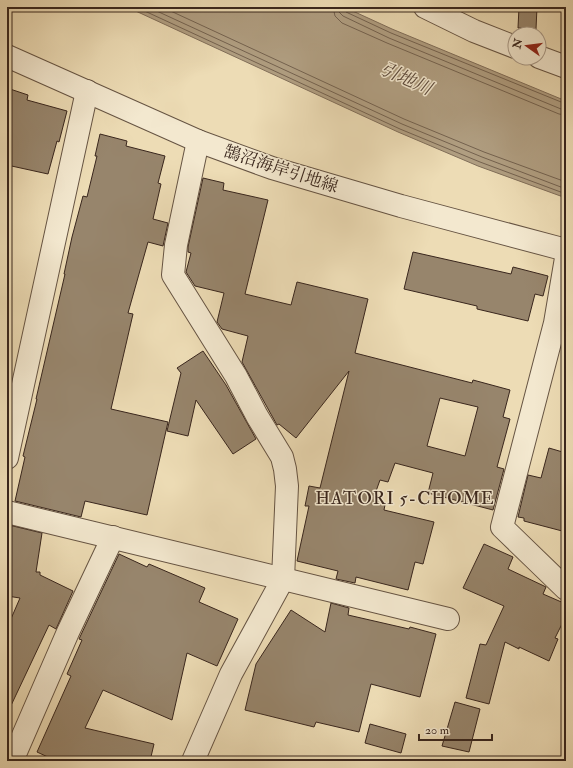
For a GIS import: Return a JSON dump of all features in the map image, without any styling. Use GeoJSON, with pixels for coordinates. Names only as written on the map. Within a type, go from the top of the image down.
{"type":"FeatureCollection","features":[{"type":"Feature","properties":{"kind":"street"},"geometry":{"type":"LineString","coordinates":[[427,7],[474,31],[507,44]]}},
{"type":"Feature","properties":{"kind":"street","name":"鵠沼海岸引地線"},"geometry":{"type":"LineString","coordinates":[[7,56],[198,141],[272,168],[402,206],[566,250]]}},
{"type":"Feature","properties":{"kind":"street"},"geometry":{"type":"LineString","coordinates":[[547,60],[566,67]]}},
{"type":"Feature","properties":{"kind":"street"},"geometry":{"type":"LineString","coordinates":[[7,458],[87,91]]}},
{"type":"Feature","properties":{"kind":"street"},"geometry":{"type":"LineString","coordinates":[[193,761],[231,674],[283,579],[287,486],[282,458],[257,416],[236,376],[173,275],[176,244],[198,141]]}},
{"type":"Feature","properties":{"kind":"street"},"geometry":{"type":"LineString","coordinates":[[566,258],[555,324],[502,527],[566,589]]}},
{"type":"Feature","properties":{"kind":"street"},"geometry":{"type":"LineString","coordinates":[[7,512],[448,618]]}},
{"type":"Feature","properties":{"kind":"street"},"geometry":{"type":"LineString","coordinates":[[12,761],[68,632],[113,538]]}},
{"type":"Feature","properties":{"kind":"water","name":"引地川"},"geometry":{"type":"Polygon","coordinates":[[[127,7],[344,7],[392,29],[566,101],[566,198],[478,166],[398,132],[127,7]]]}},
{"type":"Feature","properties":{"kind":"building"},"geometry":{"type":"Polygon","coordinates":[[[519,7],[537,7],[536,26],[518,26],[519,7]]]}},
{"type":"Feature","properties":{"kind":"building"},"geometry":{"type":"Polygon","coordinates":[[[7,88],[28,95],[27,100],[67,111],[59,142],[57,141],[48,174],[7,165],[7,88]]]}},
{"type":"Feature","properties":{"kind":"building"},"geometry":{"type":"Polygon","coordinates":[[[100,134],[127,141],[126,146],[165,156],[158,183],[161,184],[153,219],[168,223],[163,246],[148,242],[128,313],[133,314],[111,409],[168,422],[147,515],[85,501],[81,517],[15,501],[25,457],[23,456],[65,274],[72,237],[83,196],[87,197],[97,156],[95,156],[100,134]]]}},
{"type":"Feature","properties":{"kind":"building"},"geometry":{"type":"Polygon","coordinates":[[[203,178],[224,183],[223,190],[268,200],[245,294],[291,305],[297,282],[368,299],[355,353],[472,383],[473,380],[510,390],[503,417],[510,419],[497,467],[504,469],[493,510],[428,493],[433,473],[395,463],[388,482],[380,480],[375,494],[382,497],[380,504],[385,505],[384,510],[434,522],[423,564],[415,562],[408,590],[356,577],[355,583],[336,579],[338,571],[297,561],[309,506],[305,506],[309,486],[320,488],[349,371],[296,438],[279,424],[277,425],[242,362],[248,336],[222,329],[217,322],[224,293],[195,286],[186,272],[191,253],[188,252],[203,178]],[[440,398],[427,446],[465,456],[478,407],[440,398]]]}},
{"type":"Feature","properties":{"kind":"building"},"geometry":{"type":"Polygon","coordinates":[[[413,252],[511,274],[513,267],[548,276],[543,296],[535,294],[528,321],[477,309],[477,306],[404,289],[413,252]]]}},
{"type":"Feature","properties":{"kind":"building"},"geometry":{"type":"Polygon","coordinates":[[[203,351],[226,385],[256,439],[233,454],[196,400],[188,436],[167,431],[181,373],[177,368],[203,351]]]}},
{"type":"Feature","properties":{"kind":"building"},"geometry":{"type":"Polygon","coordinates":[[[549,448],[566,453],[566,532],[524,521],[524,518],[518,517],[528,475],[541,478],[549,448]]]}},
{"type":"Feature","properties":{"kind":"building"},"geometry":{"type":"Polygon","coordinates":[[[9,525],[42,533],[36,572],[40,572],[40,575],[73,591],[56,629],[49,625],[7,714],[7,628],[20,598],[7,596],[7,535],[9,525]]]}},
{"type":"Feature","properties":{"kind":"building"},"geometry":{"type":"Polygon","coordinates":[[[484,544],[513,557],[508,569],[546,587],[543,594],[566,604],[566,616],[555,638],[558,639],[549,661],[505,642],[489,704],[466,698],[480,644],[486,645],[504,606],[463,588],[484,544]]]}},
{"type":"Feature","properties":{"kind":"building"},"geometry":{"type":"Polygon","coordinates":[[[119,554],[147,567],[149,564],[205,588],[199,602],[238,619],[217,666],[187,653],[172,720],[103,690],[85,728],[154,744],[150,761],[65,761],[50,758],[37,752],[71,676],[67,674],[82,640],[79,639],[119,554]]]}},
{"type":"Feature","properties":{"kind":"building"},"geometry":{"type":"Polygon","coordinates":[[[331,603],[349,608],[348,615],[409,629],[410,627],[436,634],[420,697],[371,684],[359,732],[316,722],[314,727],[245,710],[256,664],[291,610],[325,632],[331,603]]]}},
{"type":"Feature","properties":{"kind":"building"},"geometry":{"type":"Polygon","coordinates":[[[455,702],[480,709],[469,752],[442,746],[455,702]]]}},
{"type":"Feature","properties":{"kind":"building"},"geometry":{"type":"Polygon","coordinates":[[[370,724],[406,734],[401,753],[365,743],[370,724]]]}},
{"type":"Feature","properties":{"kind":"district","name":"HATORI 5-CHOME"},"geometry":{"type":"Point","coordinates":[405,498]}}]}
